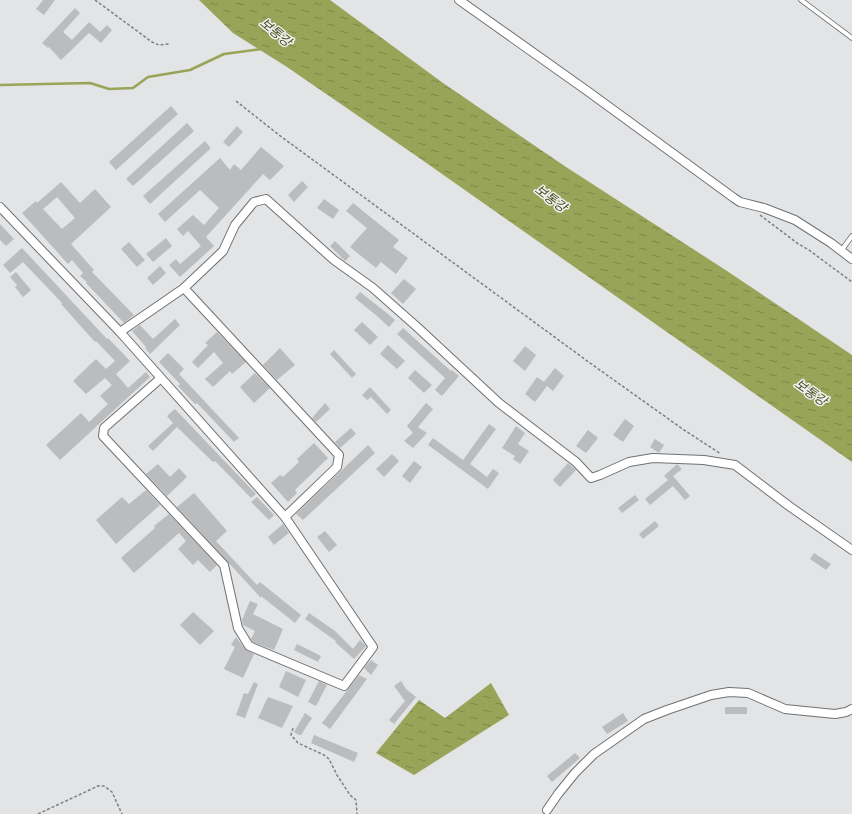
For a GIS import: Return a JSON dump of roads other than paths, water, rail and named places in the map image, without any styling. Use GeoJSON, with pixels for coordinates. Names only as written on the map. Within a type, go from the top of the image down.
{"type":"FeatureCollection","features":[{"type":"Feature","properties":{"kind":"street"},"geometry":{"type":"LineString","coordinates":[[459,0],[740,202],[764,208],[795,220],[852,259]]}},
{"type":"Feature","properties":{"kind":"street"},"geometry":{"type":"LineString","coordinates":[[120,332],[184,288],[223,251],[235,225],[254,202],[266,199],[334,260],[373,288],[411,321],[499,402],[576,462],[591,478],[629,462],[653,458],[704,460],[735,465],[789,506],[852,550]]}},
{"type":"Feature","properties":{"kind":"street"},"geometry":{"type":"LineString","coordinates":[[0,207],[120,332],[285,517],[373,647],[344,686],[249,646],[238,628],[224,565],[103,436],[104,428],[161,378]]}},
{"type":"Feature","properties":{"kind":"street"},"geometry":{"type":"LineString","coordinates":[[184,288],[339,455],[337,467],[285,517]]}},
{"type":"Feature","properties":{"kind":"street"},"geometry":{"type":"LineString","coordinates":[[547,810],[575,773],[594,754],[644,719],[711,695],[729,692],[748,693],[784,709],[834,714],[846,712],[852,709]]}},
{"type":"Feature","properties":{"kind":"lane"},"geometry":{"type":"LineString","coordinates":[[801,0],[852,38]]}},
{"type":"Feature","properties":{"kind":"lane"},"geometry":{"type":"LineString","coordinates":[[842,251],[852,236]]}},
{"type":"Feature","properties":{"kind":"water","name":"보통강"},"geometry":{"type":"Polygon","coordinates":[[[199,0],[330,0],[443,83],[563,165],[727,271],[852,355],[852,462],[415,155],[287,67],[233,33],[199,0]]]}},
{"type":"Feature","properties":{"kind":"water"},"geometry":{"type":"Polygon","coordinates":[[[491,683],[509,715],[414,775],[376,753],[419,700],[445,718],[491,683]]]}},
{"type":"Feature","properties":{"kind":"waterway"},"geometry":{"type":"LineString","coordinates":[[0,85],[90,83],[109,89],[133,88],[148,77],[190,70],[224,54],[262,49]]}}]}
